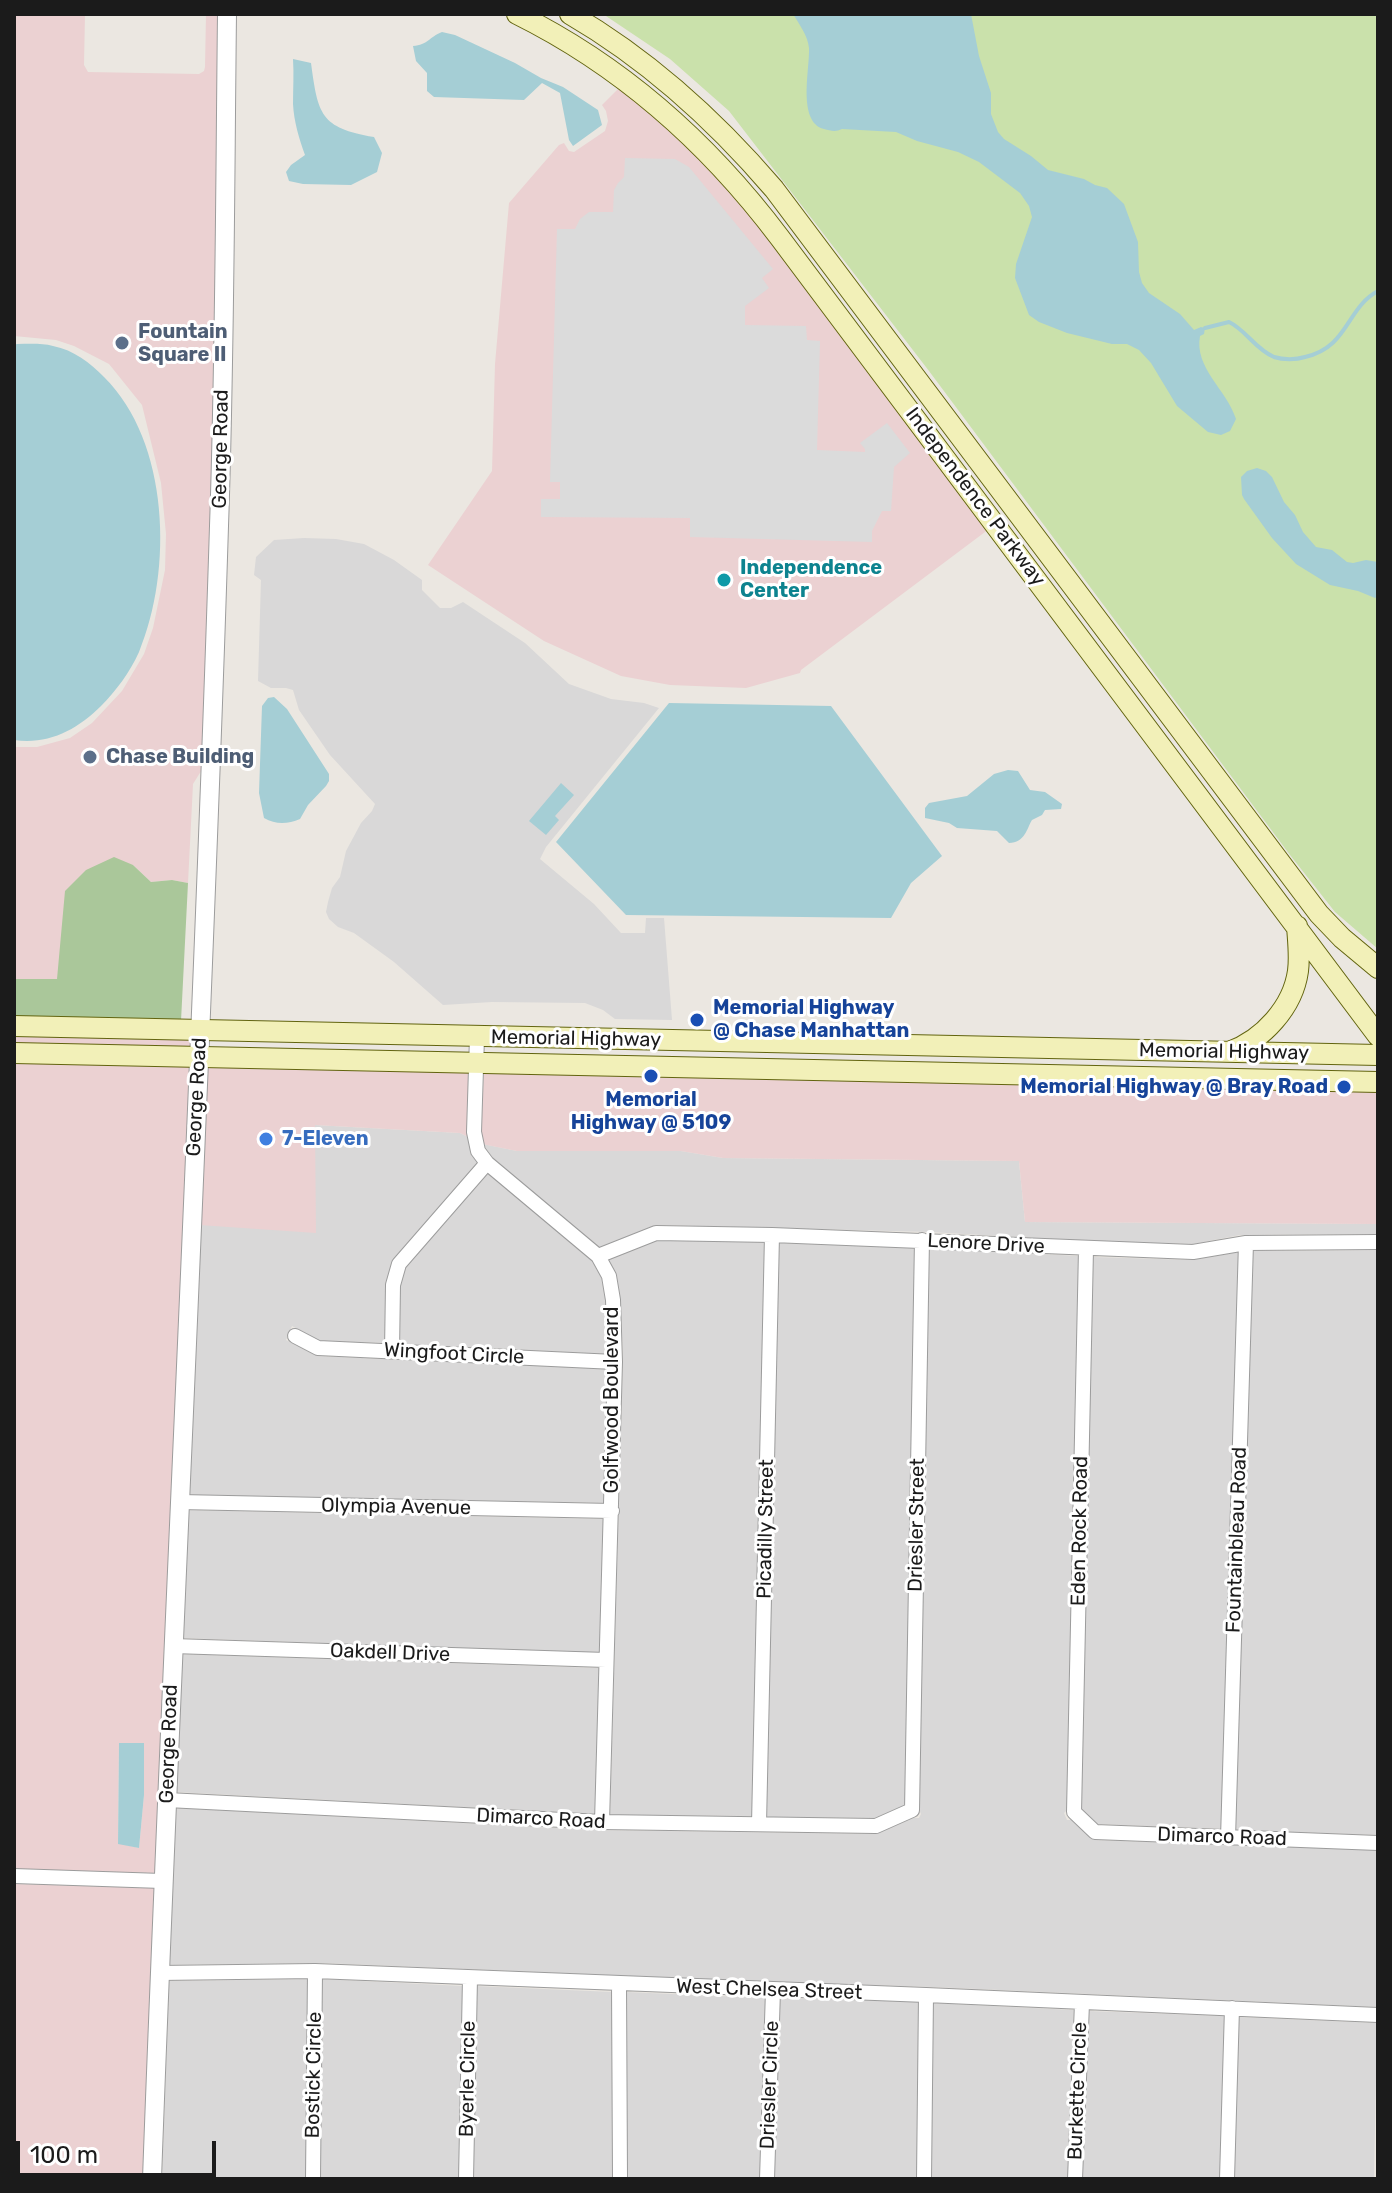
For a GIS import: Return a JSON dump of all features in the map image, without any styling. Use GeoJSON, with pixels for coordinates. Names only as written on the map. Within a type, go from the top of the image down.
{"type":"FeatureCollection","features":[{"type":"Feature","properties":{"kind":"main road","name":"Independence Parkway"},"geometry":{"type":"LineString","coordinates":[[517,14],[586,53],[652,101],[699,144],[747,196],[1378,1036]]}},
{"type":"Feature","properties":{"kind":"main road","name":"Independence Parkway"},"geometry":{"type":"LineString","coordinates":[[570,14],[672,85],[727,136],[767,180],[1319,914],[1378,968]]}},
{"type":"Feature","properties":{"kind":"main road"},"geometry":{"type":"LineString","coordinates":[[1228,1052],[1268,1027],[1290,997],[1298,972],[1297,926]]}},
{"type":"Feature","properties":{"kind":"main road","name":"Memorial Highway"},"geometry":{"type":"LineString","coordinates":[[14,1026],[1378,1055]]}},
{"type":"Feature","properties":{"kind":"main road"},"geometry":{"type":"LineString","coordinates":[[747,1069],[748,1042]]}},
{"type":"Feature","properties":{"kind":"main road"},"geometry":{"type":"LineString","coordinates":[[962,1073],[963,1047]]}},
{"type":"Feature","properties":{"kind":"main road"},"geometry":{"type":"LineString","coordinates":[[1156,1077],[1157,1051]]}},
{"type":"Feature","properties":{"kind":"main road","name":"Memorial Highway"},"geometry":{"type":"LineString","coordinates":[[14,1053],[1378,1082]]}},
{"type":"Feature","properties":{"kind":"street","name":"George Road"},"geometry":{"type":"LineString","coordinates":[[152,2179],[220,521],[227,14]]}},
{"type":"Feature","properties":{"kind":"street"},"geometry":{"type":"LineString","coordinates":[[392,1351],[393,1285],[399,1264],[487,1163],[478,1151],[475,1140],[477,1037]]}},
{"type":"Feature","properties":{"kind":"street","name":"Golfwood Boulevard"},"geometry":{"type":"LineString","coordinates":[[487,1163],[598,1256],[609,1276],[615,1362],[602,1822]]}},
{"type":"Feature","properties":{"kind":"street","name":"Lenore Drive"},"geometry":{"type":"LineString","coordinates":[[598,1256],[656,1233],[922,1240],[1193,1252],[1246,1243],[1378,1242]]}},
{"type":"Feature","properties":{"kind":"street","name":"Picadilly Street"},"geometry":{"type":"LineString","coordinates":[[759,1824],[772,1235]]}},
{"type":"Feature","properties":{"kind":"street","name":"Driesler Street"},"geometry":{"type":"LineString","coordinates":[[912,1810],[922,1240]]}},
{"type":"Feature","properties":{"kind":"street","name":"Fountainbleau Road"},"geometry":{"type":"LineString","coordinates":[[1228,1838],[1246,1243]]}},
{"type":"Feature","properties":{"kind":"street","name":"Eden Rock Road"},"geometry":{"type":"LineString","coordinates":[[1074,1812],[1086,1249]]}},
{"type":"Feature","properties":{"kind":"street","name":"Wingfoot Circle"},"geometry":{"type":"LineString","coordinates":[[295,1336],[318,1348],[615,1362]]}},
{"type":"Feature","properties":{"kind":"street","name":"Olympia Avenue"},"geometry":{"type":"LineString","coordinates":[[180,1502],[612,1511]]}},
{"type":"Feature","properties":{"kind":"street","name":"Oakdell Drive"},"geometry":{"type":"LineString","coordinates":[[173,1646],[606,1660]]}},
{"type":"Feature","properties":{"kind":"street","name":"Dimarco Road"},"geometry":{"type":"LineString","coordinates":[[167,1800],[602,1822],[876,1826],[912,1810]]}},
{"type":"Feature","properties":{"kind":"street","name":"Dimarco Road"},"geometry":{"type":"LineString","coordinates":[[1074,1812],[1095,1832],[1378,1843]]}},
{"type":"Feature","properties":{"kind":"street"},"geometry":{"type":"LineString","coordinates":[[14,1876],[162,1881]]}},
{"type":"Feature","properties":{"kind":"street","name":"West Chelsea Street"},"geometry":{"type":"LineString","coordinates":[[159,1973],[315,1971],[1378,2015]]}},
{"type":"Feature","properties":{"kind":"street","name":"Bostick Circle"},"geometry":{"type":"LineString","coordinates":[[313,2179],[315,1971]]}},
{"type":"Feature","properties":{"kind":"street","name":"Byerle Circle"},"geometry":{"type":"LineString","coordinates":[[466,2179],[470,1978]]}},
{"type":"Feature","properties":{"kind":"street"},"geometry":{"type":"LineString","coordinates":[[619,1984],[620,2179]]}},
{"type":"Feature","properties":{"kind":"street","name":"Driesler Circle"},"geometry":{"type":"LineString","coordinates":[[767,2179],[773,1990]]}},
{"type":"Feature","properties":{"kind":"street"},"geometry":{"type":"LineString","coordinates":[[924,2179],[926,1995]]}},
{"type":"Feature","properties":{"kind":"street","name":"Burkette Circle"},"geometry":{"type":"LineString","coordinates":[[1075,2179],[1082,2003]]}},
{"type":"Feature","properties":{"kind":"street"},"geometry":{"type":"LineString","coordinates":[[1227,2179],[1232,2008]]}},
{"type":"Feature","properties":{"kind":"shaded area"},"geometry":{"type":"Polygon","coordinates":[[[14,14],[85,14],[84,65],[88,72],[199,74],[205,67],[206,14],[220,14],[218,280],[203,768],[193,784],[188,883],[172,880],[151,882],[133,865],[57,979],[14,979],[14,747],[37,747],[70,738],[92,723],[122,691],[144,654],[153,628],[165,570],[166,534],[161,483],[142,405],[109,364],[56,340],[14,336],[14,14]]]}},
{"type":"Feature","properties":{"kind":"shaded area"},"geometry":{"type":"Polygon","coordinates":[[[620,87],[647,108],[742,201],[989,529],[800,673],[746,688],[670,685],[621,676],[544,641],[428,565],[492,471],[495,364],[509,203],[559,145],[564,143],[569,151],[574,152],[605,131],[608,121],[602,105],[620,87]]]}},
{"type":"Feature","properties":{"kind":"shaded area"},"geometry":{"type":"Polygon","coordinates":[[[625,158],[675,159],[689,167],[773,269],[762,278],[769,288],[745,306],[745,325],[806,326],[807,340],[820,341],[817,450],[865,452],[860,443],[887,423],[910,453],[894,467],[891,511],[882,511],[872,531],[872,542],[690,537],[690,518],[541,517],[541,499],[560,499],[560,482],[550,482],[557,229],[575,229],[580,219],[589,212],[613,212],[614,190],[624,177],[625,158]]]}},
{"type":"Feature","properties":{"kind":"shaded area"},"geometry":{"type":"Polygon","coordinates":[[[304,538],[364,544],[422,580],[422,590],[440,608],[451,608],[463,602],[525,643],[569,684],[611,699],[659,708],[546,847],[540,859],[594,904],[621,933],[645,933],[646,918],[664,918],[672,1020],[615,1019],[585,1003],[443,1005],[394,962],[329,919],[326,912],[328,902],[332,888],[340,877],[346,851],[375,804],[330,755],[299,710],[293,690],[271,688],[258,681],[261,580],[254,575],[256,557],[274,540],[304,538]]]}},
{"type":"Feature","properties":{"kind":"shaded area"},"geometry":{"type":"Polygon","coordinates":[[[14,1034],[193,1039],[193,1049],[14,1045],[14,1034]]]}},
{"type":"Feature","properties":{"kind":"shaded area"},"geometry":{"type":"Polygon","coordinates":[[[14,1061],[192,1065],[156,1873],[14,1869],[14,1061]],[[119,1743],[118,1843],[139,1848],[144,1795],[144,1744],[119,1743]]]}},
{"type":"Feature","properties":{"kind":"shaded area"},"geometry":{"type":"Polygon","coordinates":[[[206,1065],[470,1071],[468,1137],[460,1133],[315,1125],[316,1233],[199,1225],[206,1065]]]}},
{"type":"Feature","properties":{"kind":"shaded area"},"geometry":{"type":"Polygon","coordinates":[[[484,1071],[1378,1090],[1378,1224],[1025,1222],[1019,1161],[723,1158],[681,1151],[517,1151],[482,1144],[484,1071]]]}},
{"type":"Feature","properties":{"kind":"shaded area"},"geometry":{"type":"Polygon","coordinates":[[[315,1125],[460,1133],[468,1137],[471,1154],[478,1163],[392,1262],[386,1285],[385,1343],[320,1341],[292,1326],[286,1340],[318,1356],[608,1369],[605,1503],[188,1495],[199,1225],[315,1125]]]}},
{"type":"Feature","properties":{"kind":"shaded area"},"geometry":{"type":"Polygon","coordinates":[[[483,1144],[517,1151],[681,1151],[723,1158],[1019,1161],[1025,1222],[1378,1224],[1378,1234],[1240,1235],[1193,1244],[929,1232],[657,1225],[599,1248],[492,1157],[483,1144]]]}},
{"type":"Feature","properties":{"kind":"shaded area"},"geometry":{"type":"Polygon","coordinates":[[[488,1173],[592,1261],[602,1279],[606,1301],[608,1354],[399,1344],[400,1287],[405,1268],[488,1173]]]}},
{"type":"Feature","properties":{"kind":"shaded area"},"geometry":{"type":"Polygon","coordinates":[[[657,1240],[765,1242],[752,1816],[610,1815],[623,1355],[620,1299],[608,1260],[657,1240]]]}},
{"type":"Feature","properties":{"kind":"shaded area"},"geometry":{"type":"Polygon","coordinates":[[[779,1243],[915,1248],[905,1805],[875,1818],[766,1817],[779,1243]]]}},
{"type":"Feature","properties":{"kind":"shaded area"},"geometry":{"type":"Polygon","coordinates":[[[929,1248],[1079,1256],[1067,1810],[1064,1813],[1067,1820],[1094,1840],[1378,1850],[1377,2007],[322,1963],[169,1965],[175,1808],[595,1830],[876,1834],[919,1818],[929,1248]]]}},
{"type":"Feature","properties":{"kind":"shaded area"},"geometry":{"type":"Polygon","coordinates":[[[1378,1250],[1378,1835],[1235,1830],[1253,1251],[1378,1250]]]}},
{"type":"Feature","properties":{"kind":"shaded area"},"geometry":{"type":"Polygon","coordinates":[[[1239,1252],[1221,1829],[1097,1824],[1081,1809],[1093,1257],[1193,1260],[1239,1252]]]}},
{"type":"Feature","properties":{"kind":"shaded area"},"geometry":{"type":"Polygon","coordinates":[[[186,1510],[605,1519],[600,1653],[180,1638],[186,1510]]]}},
{"type":"Feature","properties":{"kind":"shaded area"},"geometry":{"type":"Polygon","coordinates":[[[180,1654],[599,1668],[596,1814],[175,1792],[180,1654]]]}},
{"type":"Feature","properties":{"kind":"shaded area"},"geometry":{"type":"Polygon","coordinates":[[[14,1884],[155,1888],[145,2179],[14,2179],[14,1884]]]}},
{"type":"Feature","properties":{"kind":"shaded area"},"geometry":{"type":"Polygon","coordinates":[[[308,1979],[306,2179],[162,2179],[169,1981],[308,1979]]]}},
{"type":"Feature","properties":{"kind":"shaded area"},"geometry":{"type":"Polygon","coordinates":[[[321,1979],[463,1986],[459,2179],[320,2179],[321,1979]]]}},
{"type":"Feature","properties":{"kind":"shaded area"},"geometry":{"type":"Polygon","coordinates":[[[476,1986],[613,1992],[613,2179],[473,2179],[476,1986]]]}},
{"type":"Feature","properties":{"kind":"shaded area"},"geometry":{"type":"Polygon","coordinates":[[[626,1992],[766,1998],[761,2179],[627,2179],[626,1992]]]}},
{"type":"Feature","properties":{"kind":"shaded area"},"geometry":{"type":"Polygon","coordinates":[[[780,1998],[919,2002],[917,2179],[774,2179],[780,1998]]]}},
{"type":"Feature","properties":{"kind":"shaded area"},"geometry":{"type":"Polygon","coordinates":[[[933,2003],[1074,2010],[1068,2179],[931,2179],[933,2003]]]}},
{"type":"Feature","properties":{"kind":"shaded area"},"geometry":{"type":"Polygon","coordinates":[[[1088,2011],[1225,2016],[1220,2179],[1082,2179],[1088,2011]]]}},
{"type":"Feature","properties":{"kind":"shaded area"},"geometry":{"type":"Polygon","coordinates":[[[1238,2017],[1377,2023],[1374,2179],[1234,2179],[1238,2017]]]}},
{"type":"Feature","properties":{"kind":"green space"},"geometry":{"type":"Polygon","coordinates":[[[603,14],[1378,14],[1378,949],[1335,912],[1290,855],[929,371],[729,111],[670,59],[603,14]]]}},
{"type":"Feature","properties":{"kind":"green space"},"geometry":{"type":"Polygon","coordinates":[[[114,857],[133,865],[151,882],[172,880],[188,883],[181,1021],[14,1016],[14,979],[57,979],[65,891],[86,870],[114,857]]]}},
{"type":"Feature","properties":{"kind":"water"},"geometry":{"type":"Polygon","coordinates":[[[793,14],[971,14],[979,56],[991,93],[991,114],[998,132],[1048,170],[1107,188],[1124,204],[1138,242],[1142,283],[1149,293],[1180,314],[1194,330],[1205,328],[1200,336],[1199,348],[1206,369],[1232,408],[1236,419],[1230,431],[1221,435],[1208,432],[1177,406],[1151,363],[1139,350],[1127,344],[1112,344],[1067,333],[1029,315],[1015,278],[1016,264],[1032,217],[1029,206],[1020,193],[979,162],[896,132],[831,131],[816,124],[808,106],[808,44],[793,14]]]}},
{"type":"Feature","properties":{"kind":"water"},"geometry":{"type":"Polygon","coordinates":[[[442,32],[455,35],[563,87],[598,110],[602,125],[573,146],[569,140],[560,93],[542,83],[524,100],[434,97],[427,91],[427,73],[416,61],[413,46],[442,32]]]}},
{"type":"Feature","properties":{"kind":"water"},"geometry":{"type":"Polygon","coordinates":[[[293,59],[311,63],[316,95],[325,116],[332,123],[342,129],[374,137],[382,153],[377,172],[351,185],[289,181],[286,172],[305,155],[294,111],[293,59]]]}},
{"type":"Feature","properties":{"kind":"water"},"geometry":{"type":"Polygon","coordinates":[[[14,345],[49,345],[75,354],[104,377],[126,404],[142,436],[153,471],[159,508],[160,547],[150,620],[139,652],[122,681],[101,706],[72,729],[50,738],[27,741],[14,740],[14,345]]]}},
{"type":"Feature","properties":{"kind":"water"},"geometry":{"type":"Polygon","coordinates":[[[1257,468],[1272,477],[1284,502],[1316,547],[1332,550],[1347,562],[1378,562],[1378,596],[1375,598],[1330,585],[1296,564],[1272,538],[1242,495],[1241,477],[1257,468]]]}},
{"type":"Feature","properties":{"kind":"water"},"geometry":{"type":"Polygon","coordinates":[[[274,697],[287,709],[329,774],[326,786],[300,819],[286,823],[264,818],[259,793],[262,706],[268,698],[274,697]]]}},
{"type":"Feature","properties":{"kind":"water"},"geometry":{"type":"Polygon","coordinates":[[[669,703],[831,706],[942,856],[911,883],[891,918],[626,915],[556,842],[669,703]]]}},
{"type":"Feature","properties":{"kind":"water"},"geometry":{"type":"Polygon","coordinates":[[[1018,771],[1030,790],[1045,792],[1062,804],[1061,809],[1045,810],[1032,820],[1019,841],[1009,843],[997,831],[957,828],[925,818],[925,808],[929,803],[967,796],[994,774],[1018,771]]]}},
{"type":"Feature","properties":{"kind":"water"},"geometry":{"type":"Polygon","coordinates":[[[561,783],[574,795],[555,816],[559,820],[546,835],[529,821],[561,783]]]}},
{"type":"Feature","properties":{"kind":"water"},"geometry":{"type":"Polygon","coordinates":[[[119,1743],[144,1743],[144,1795],[139,1848],[118,1844],[119,1743]]]}},
{"type":"Feature","properties":{"kind":"waterway"},"geometry":{"type":"LineString","coordinates":[[1205,328],[1229,322],[1274,357],[1301,358],[1330,345],[1359,307],[1378,291]]}},
{"type":"Feature","properties":{"kind":"place","name":"Fountain Square II"},"geometry":{"type":"Point","coordinates":[122,343]}},
{"type":"Feature","properties":{"kind":"place","name":"Independence Center"},"geometry":{"type":"Point","coordinates":[724,580]}},
{"type":"Feature","properties":{"kind":"place","name":"Chase Building"},"geometry":{"type":"Point","coordinates":[90,757]}},
{"type":"Feature","properties":{"kind":"place","name":"Memorial Highway @ Chase Manhattan"},"geometry":{"type":"Point","coordinates":[697,1020]}},
{"type":"Feature","properties":{"kind":"place","name":"Memorial Highway @ 5109"},"geometry":{"type":"Point","coordinates":[651,1076]}},
{"type":"Feature","properties":{"kind":"place","name":"Memorial Highway @ Bray Road"},"geometry":{"type":"Point","coordinates":[1344,1087]}},
{"type":"Feature","properties":{"kind":"place","name":"7-Eleven"},"geometry":{"type":"Point","coordinates":[266,1139]}}]}
